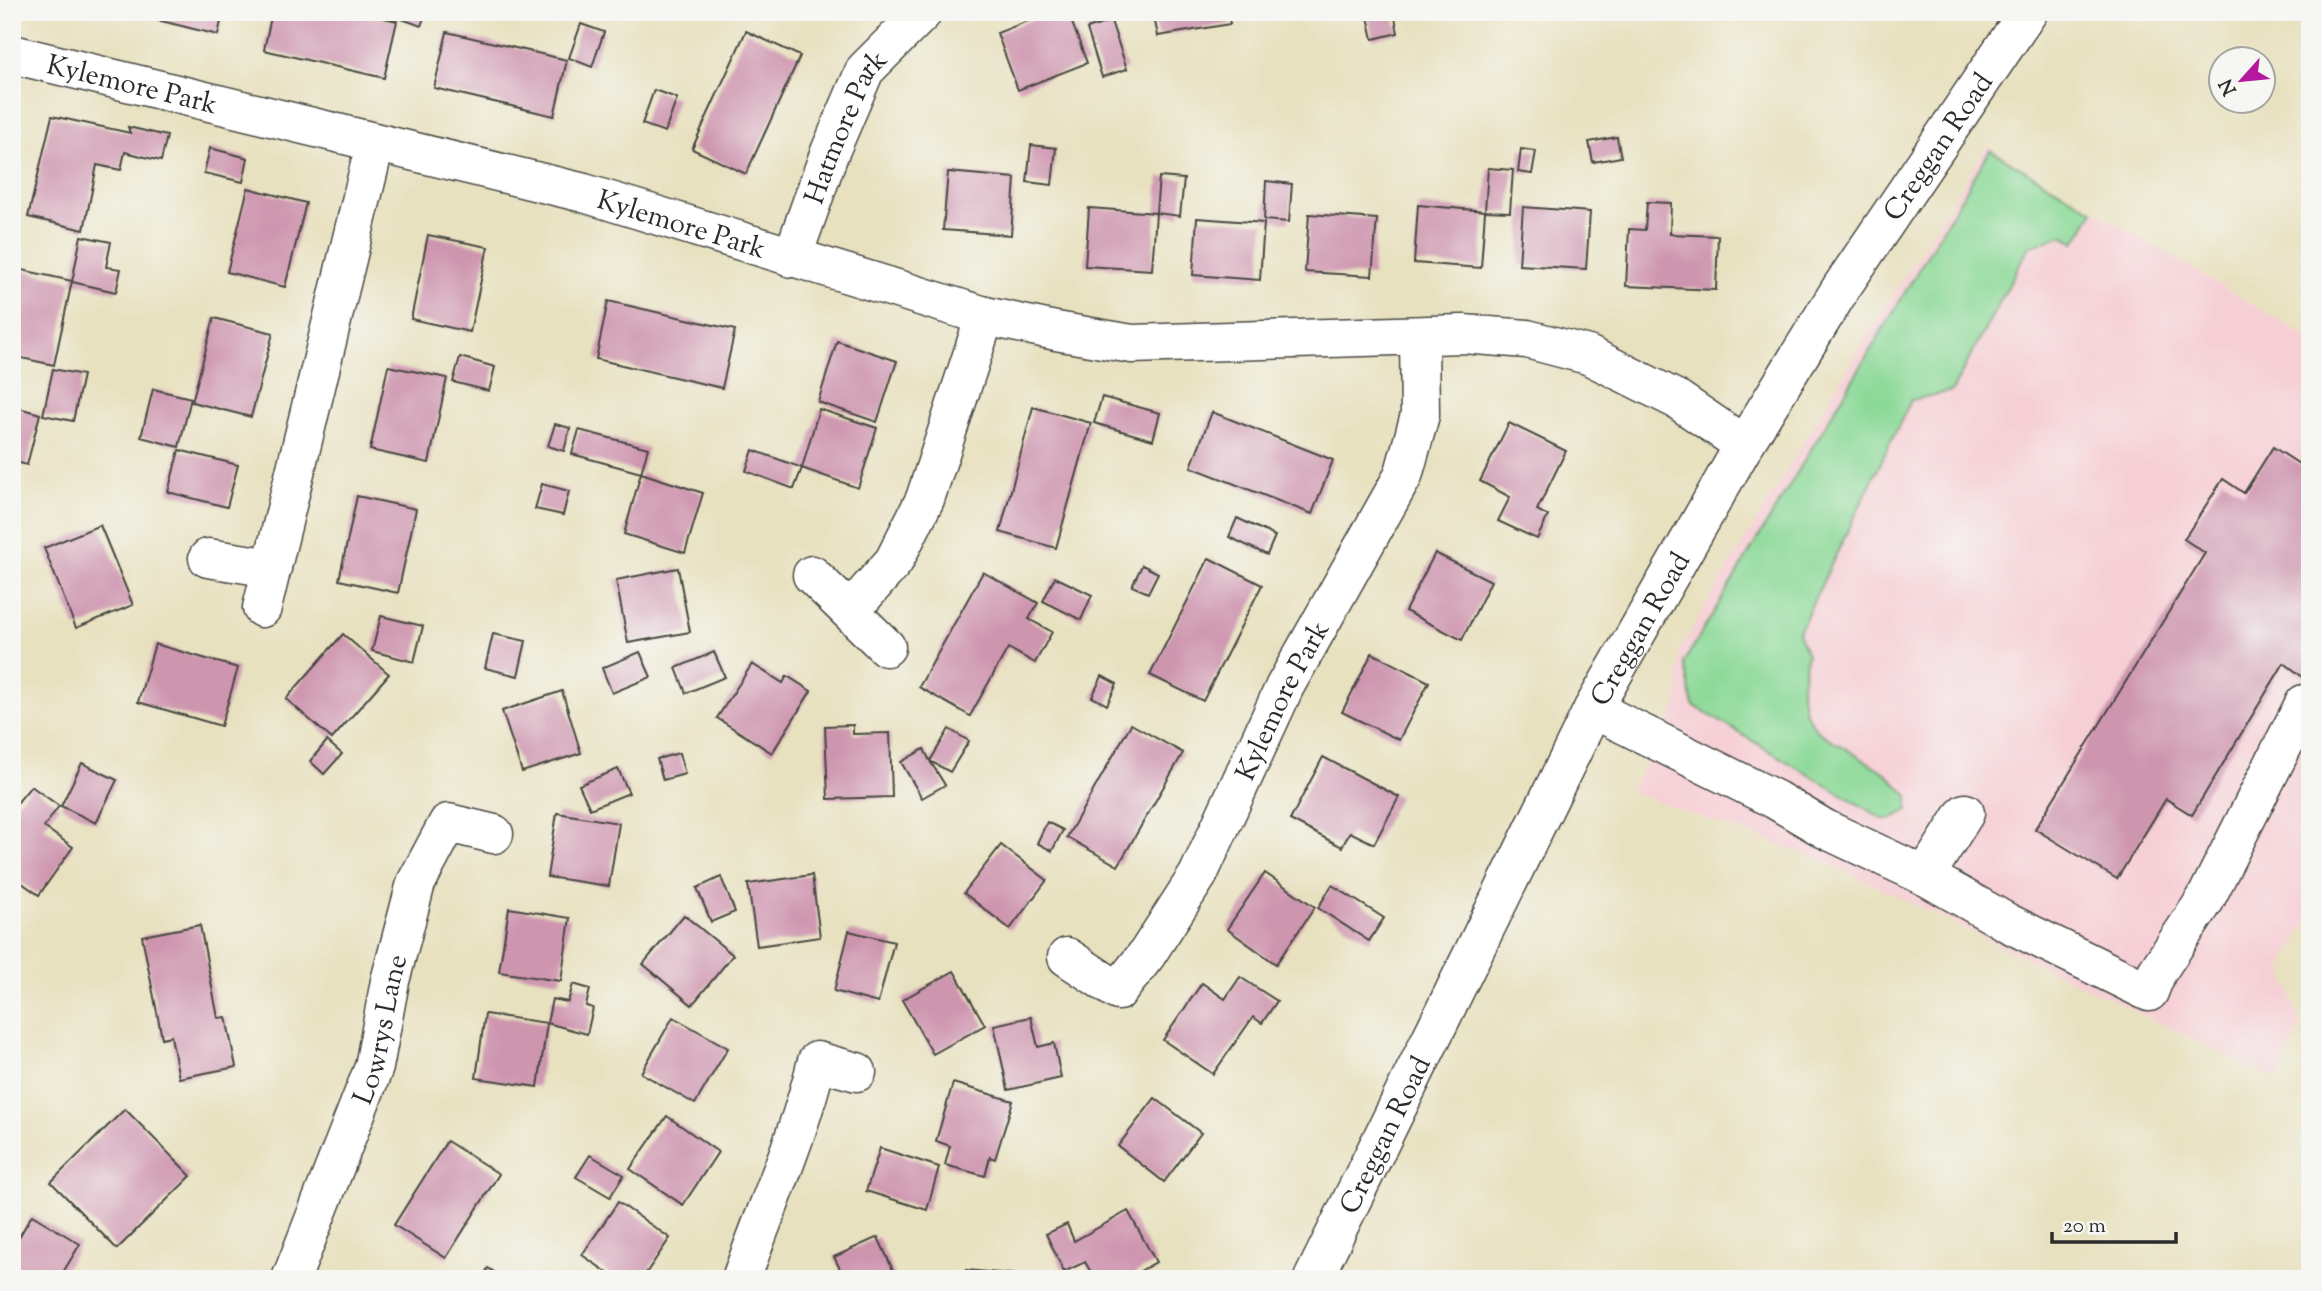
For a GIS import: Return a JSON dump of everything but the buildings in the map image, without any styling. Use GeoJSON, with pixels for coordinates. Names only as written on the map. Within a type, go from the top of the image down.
{"type":"FeatureCollection","features":[{"type":"Feature","properties":{"kind":"street","name":"Hatmore Park"},"geometry":{"type":"LineString","coordinates":[[792,258],[829,154],[865,70],[923,12]]}},
{"type":"Feature","properties":{"kind":"street","name":"Creggan Road"},"geometry":{"type":"LineString","coordinates":[[1313,1279],[1593,709],[1744,445],[1841,288],[2028,12]]}},
{"type":"Feature","properties":{"kind":"street","name":"Kylemore Park"},"geometry":{"type":"LineString","coordinates":[[12,54],[584,193],[985,316],[1132,344],[1463,334],[1527,339],[1588,355],[1678,400],[1744,445]]}},
{"type":"Feature","properties":{"kind":"street"},"geometry":{"type":"LineString","coordinates":[[262,608],[375,144]]}},
{"type":"Feature","properties":{"kind":"street"},"geometry":{"type":"LineString","coordinates":[[851,610],[894,561],[925,499],[985,316]]}},
{"type":"Feature","properties":{"kind":"street","name":"Kylemore Park"},"geometry":{"type":"LineString","coordinates":[[1068,957],[1118,991],[1147,954],[1198,875],[1284,686],[1403,476],[1420,415],[1419,337]]}},
{"type":"Feature","properties":{"kind":"street"},"geometry":{"type":"LineString","coordinates":[[208,558],[272,568]]}},
{"type":"Feature","properties":{"kind":"street"},"geometry":{"type":"LineString","coordinates":[[812,575],[887,647]]}},
{"type":"Feature","properties":{"kind":"street"},"geometry":{"type":"LineString","coordinates":[[1593,709],[1776,800],[1825,829],[1925,876],[2008,923],[2149,992],[2157,972],[2205,900],[2304,704]]}},
{"type":"Feature","properties":{"kind":"street"},"geometry":{"type":"LineString","coordinates":[[1925,876],[1965,813]]}},
{"type":"Feature","properties":{"kind":"street","name":"Lowrys Lane"},"geometry":{"type":"LineString","coordinates":[[291,1279],[374,1067],[390,981],[416,883],[448,823],[494,834]]}},
{"type":"Feature","properties":{"kind":"street"},"geometry":{"type":"LineString","coordinates":[[741,1279],[775,1197],[807,1105],[817,1061],[857,1072]]}},
{"type":"Feature","properties":{"kind":"shaded area"},"geometry":{"type":"Polygon","coordinates":[[[1987,146],[2310,339],[2310,917],[2282,966],[2301,1027],[2276,1079],[1825,861],[1630,792],[1678,703],[1679,651],[1868,334],[1987,146]]]}},
{"type":"Feature","properties":{"kind":"green space"},"geometry":{"type":"Polygon","coordinates":[[[1990,150],[2094,211],[2075,242],[2062,235],[2029,247],[1952,391],[1911,400],[1798,633],[1807,654],[1801,690],[1805,712],[1817,731],[1887,774],[1908,796],[1908,810],[1891,819],[1883,819],[1693,705],[1684,662],[1990,150]]]}}]}
